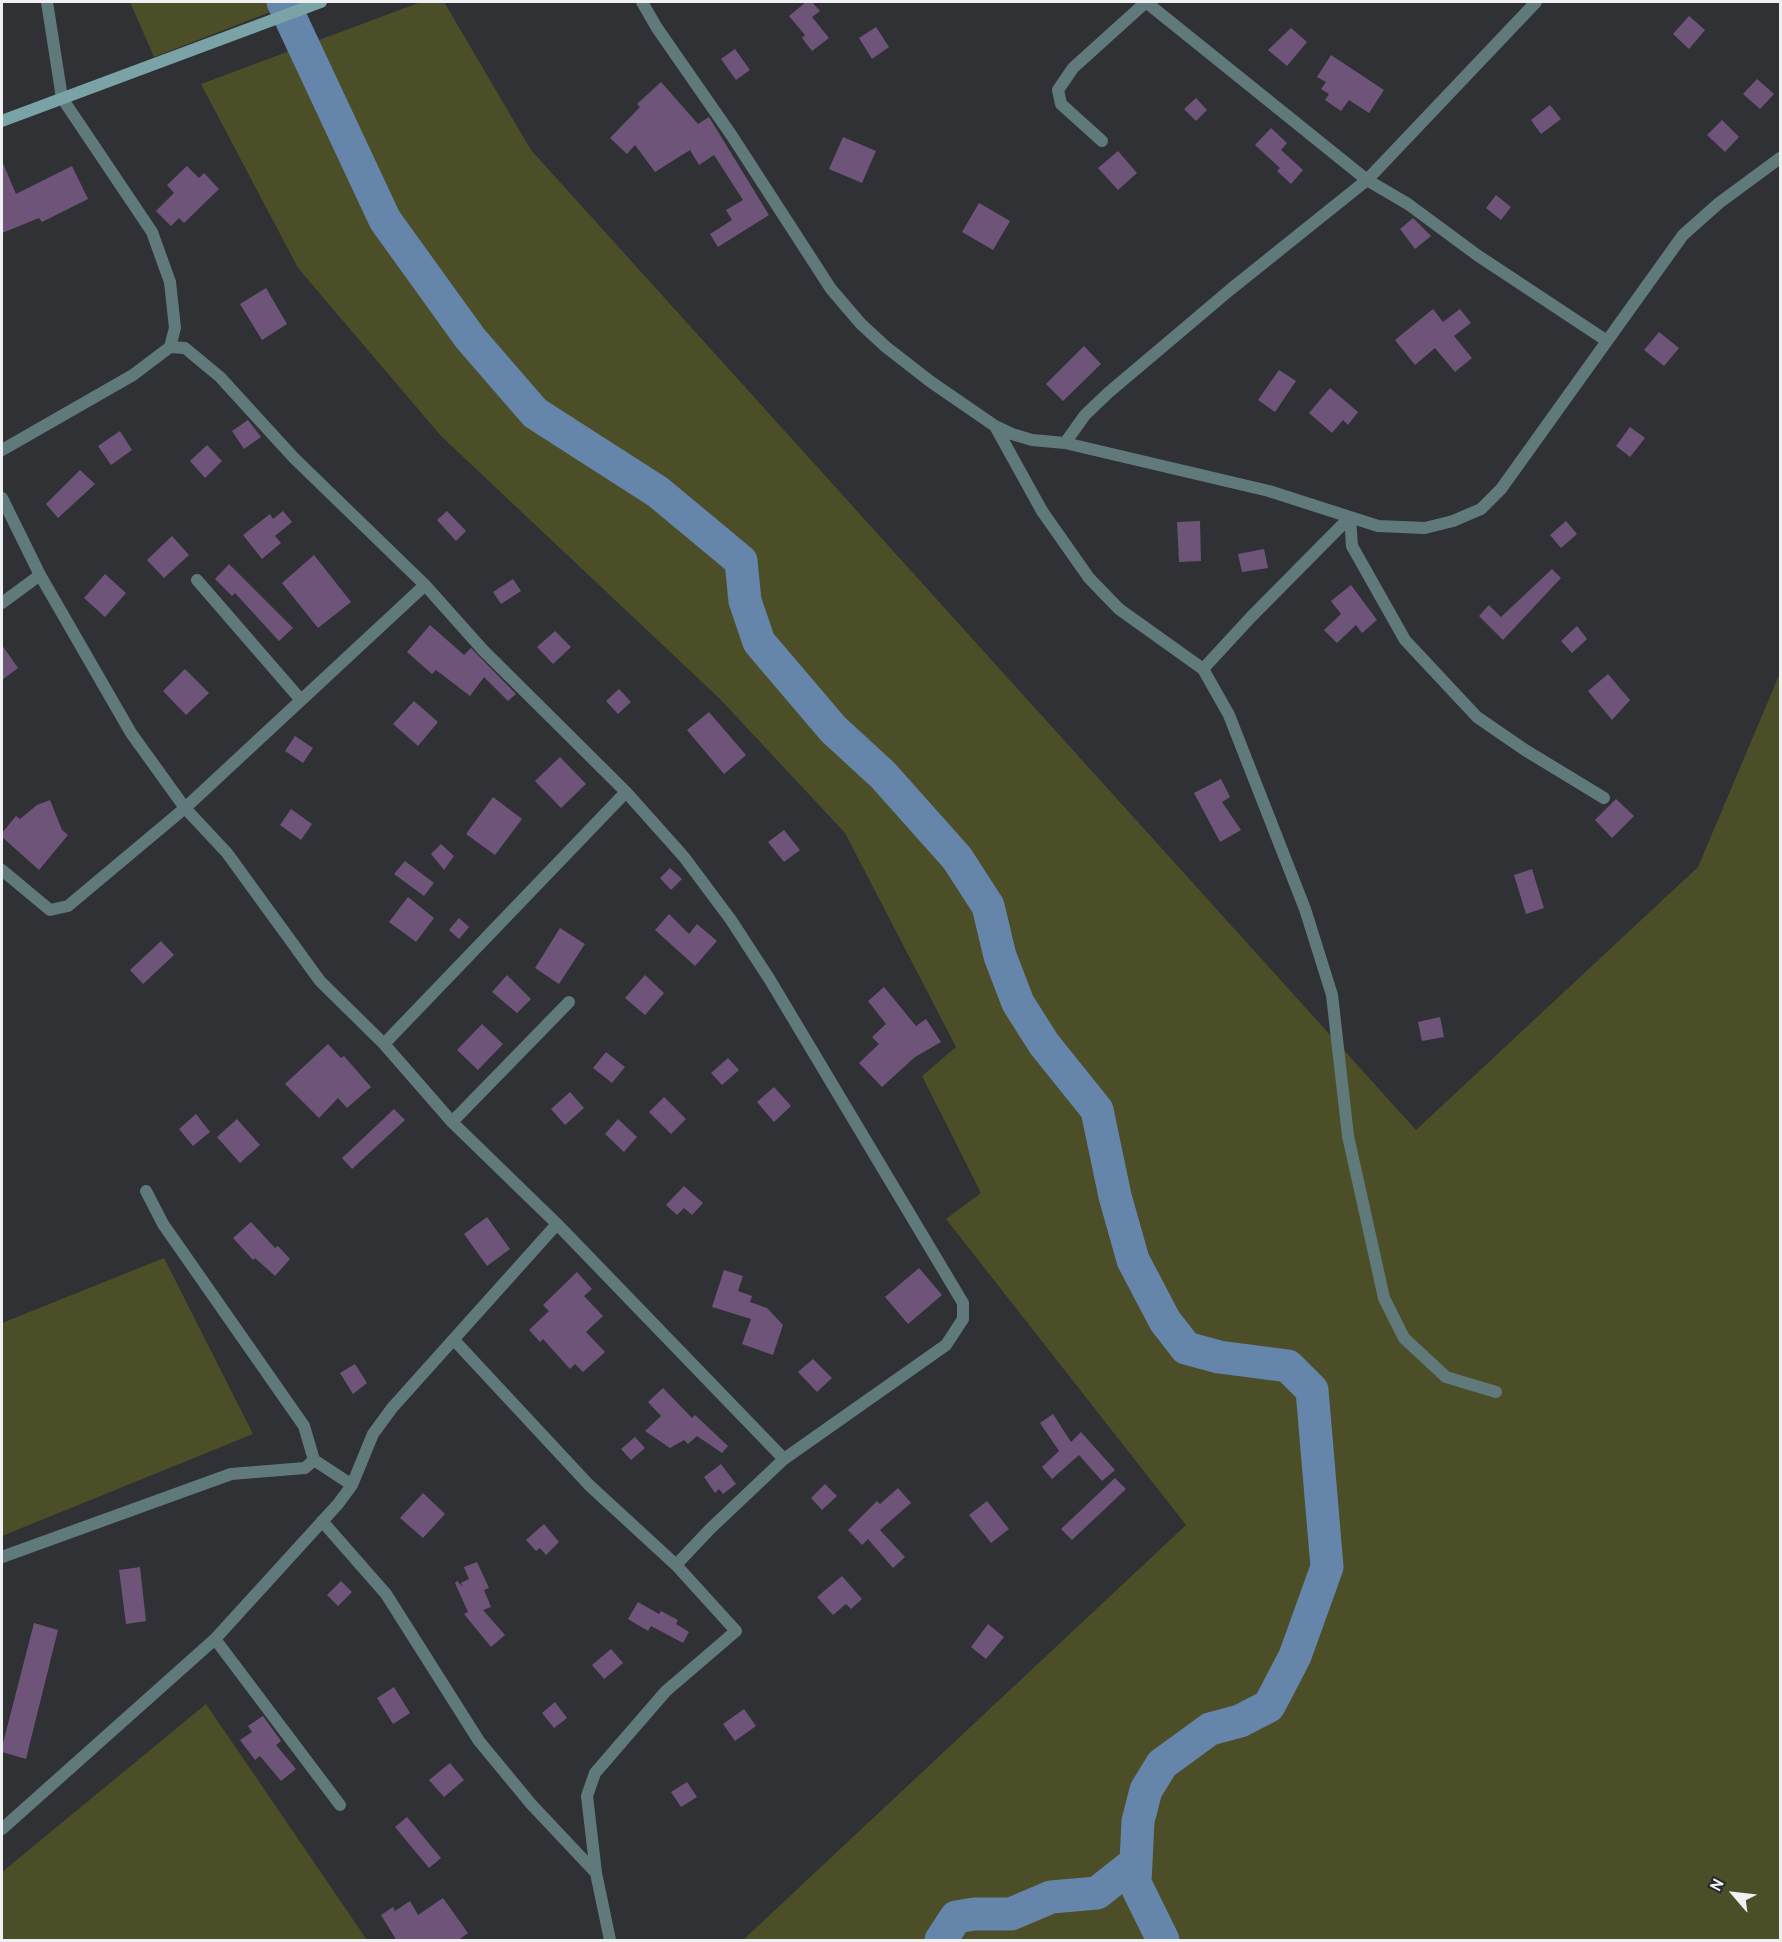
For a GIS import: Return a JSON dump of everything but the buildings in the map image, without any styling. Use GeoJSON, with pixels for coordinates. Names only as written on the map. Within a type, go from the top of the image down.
{"type":"FeatureCollection","features":[{"type":"Feature","properties":{"kind":"street"},"geometry":{"type":"LineString","coordinates":[[46,2],[62,98],[152,232],[170,282],[175,328],[171,347]]}},
{"type":"Feature","properties":{"kind":"street"},"geometry":{"type":"LineString","coordinates":[[2,121],[202,44],[321,2]]}},
{"type":"Feature","properties":{"kind":"street"},"geometry":{"type":"LineString","coordinates":[[642,2],[831,289],[861,324],[886,347],[995,426],[1032,440],[1065,443],[1269,491],[1378,526],[1425,528],[1453,521],[1481,509],[1501,489],[1683,235],[1719,204],[1780,158]]}},
{"type":"Feature","properties":{"kind":"street"},"geometry":{"type":"LineString","coordinates":[[1102,141],[1061,104],[1058,90],[1073,68],[1146,2],[1367,180],[1408,204],[1477,255],[1607,341]]}},
{"type":"Feature","properties":{"kind":"street"},"geometry":{"type":"LineString","coordinates":[[1065,443],[1085,415],[1108,393],[1231,289],[1367,180],[1536,2]]}},
{"type":"Feature","properties":{"kind":"street"},"geometry":{"type":"LineString","coordinates":[[2,450],[96,398],[171,347],[185,348],[220,377],[294,458],[425,585],[483,650],[626,792],[684,858],[770,980],[963,1303],[963,1319],[945,1344],[784,1459],[710,1529],[676,1565]]}},
{"type":"Feature","properties":{"kind":"street"},"geometry":{"type":"LineString","coordinates":[[995,426],[1042,511],[1089,578],[1125,614],[1203,669],[1228,715],[1305,909],[1332,995],[1348,1137],[1384,1298],[1404,1338],[1446,1377],[1496,1392]]}},
{"type":"Feature","properties":{"kind":"street"},"geometry":{"type":"LineString","coordinates":[[2,498],[40,575],[131,733],[185,808],[227,853],[320,981],[384,1044],[452,1122],[557,1224],[784,1459]]}},
{"type":"Feature","properties":{"kind":"street"},"geometry":{"type":"LineString","coordinates":[[1203,669],[1350,517]]}},
{"type":"Feature","properties":{"kind":"street"},"geometry":{"type":"LineString","coordinates":[[1350,517],[1352,546],[1405,640],[1477,717],[1525,750],[1604,798]]}},
{"type":"Feature","properties":{"kind":"street"},"geometry":{"type":"LineString","coordinates":[[2,603],[40,575]]}},
{"type":"Feature","properties":{"kind":"street"},"geometry":{"type":"LineString","coordinates":[[197,580],[301,700]]}},
{"type":"Feature","properties":{"kind":"street"},"geometry":{"type":"LineString","coordinates":[[2,870],[50,910],[68,906],[185,808],[425,585]]}},
{"type":"Feature","properties":{"kind":"street"},"geometry":{"type":"LineString","coordinates":[[384,1044],[626,792]]}},
{"type":"Feature","properties":{"kind":"street"},"geometry":{"type":"LineString","coordinates":[[452,1122],[569,1002]]}},
{"type":"Feature","properties":{"kind":"street"},"geometry":{"type":"LineString","coordinates":[[146,1191],[163,1224],[303,1426],[314,1460],[352,1485]]}},
{"type":"Feature","properties":{"kind":"street"},"geometry":{"type":"LineString","coordinates":[[2,1829],[215,1639],[352,1485],[374,1434],[392,1408],[557,1224]]}},
{"type":"Feature","properties":{"kind":"street"},"geometry":{"type":"LineString","coordinates":[[454,1340],[589,1485],[676,1565],[736,1631],[666,1691],[595,1773],[587,1796],[596,1873],[610,1941]]}},
{"type":"Feature","properties":{"kind":"street"},"geometry":{"type":"LineString","coordinates":[[2,1557],[231,1473],[305,1468],[314,1460]]}},
{"type":"Feature","properties":{"kind":"street"},"geometry":{"type":"LineString","coordinates":[[322,1521],[386,1594],[479,1741],[531,1804],[596,1873]]}},
{"type":"Feature","properties":{"kind":"street"},"geometry":{"type":"LineString","coordinates":[[215,1639],[340,1805]]}},
{"type":"Feature","properties":{"kind":"green space"},"geometry":{"type":"Polygon","coordinates":[[[130,2],[266,2],[273,11],[154,57],[130,2]]]}},
{"type":"Feature","properties":{"kind":"green space"},"geometry":{"type":"Polygon","coordinates":[[[421,2],[444,2],[531,150],[1416,1130],[1698,867],[1780,673],[1780,1940],[743,1940],[1186,1525],[946,1219],[981,1193],[922,1076],[956,1047],[845,833],[720,699],[441,436],[298,268],[201,84],[421,2]]]}},
{"type":"Feature","properties":{"kind":"green space"},"geometry":{"type":"Polygon","coordinates":[[[164,1258],[253,1434],[2,1536],[2,1323],[164,1258]]]}},
{"type":"Feature","properties":{"kind":"green space"},"geometry":{"type":"Polygon","coordinates":[[[206,1704],[367,1940],[2,1940],[2,1872],[206,1704]]]}},
{"type":"Feature","properties":{"kind":"waterway"},"geometry":{"type":"LineString","coordinates":[[283,2],[385,220],[470,338],[535,413],[658,492],[741,561],[745,601],[759,642],[833,729],[883,775],[957,858],[988,906],[1000,956],[1018,1003],[1044,1044],[1097,1110],[1115,1196],[1133,1260],[1165,1321],[1186,1348],[1219,1357],[1288,1366],[1312,1390],[1327,1567],[1295,1656],[1269,1706],[1240,1721],[1210,1729],[1162,1764],[1146,1790],[1138,1821],[1135,1883],[1163,1940]]}},
{"type":"Feature","properties":{"kind":"waterway"},"geometry":{"type":"LineString","coordinates":[[941,1940],[956,1917],[974,1914],[1011,1914],[1051,1897],[1097,1893],[1135,1863]]}}]}
